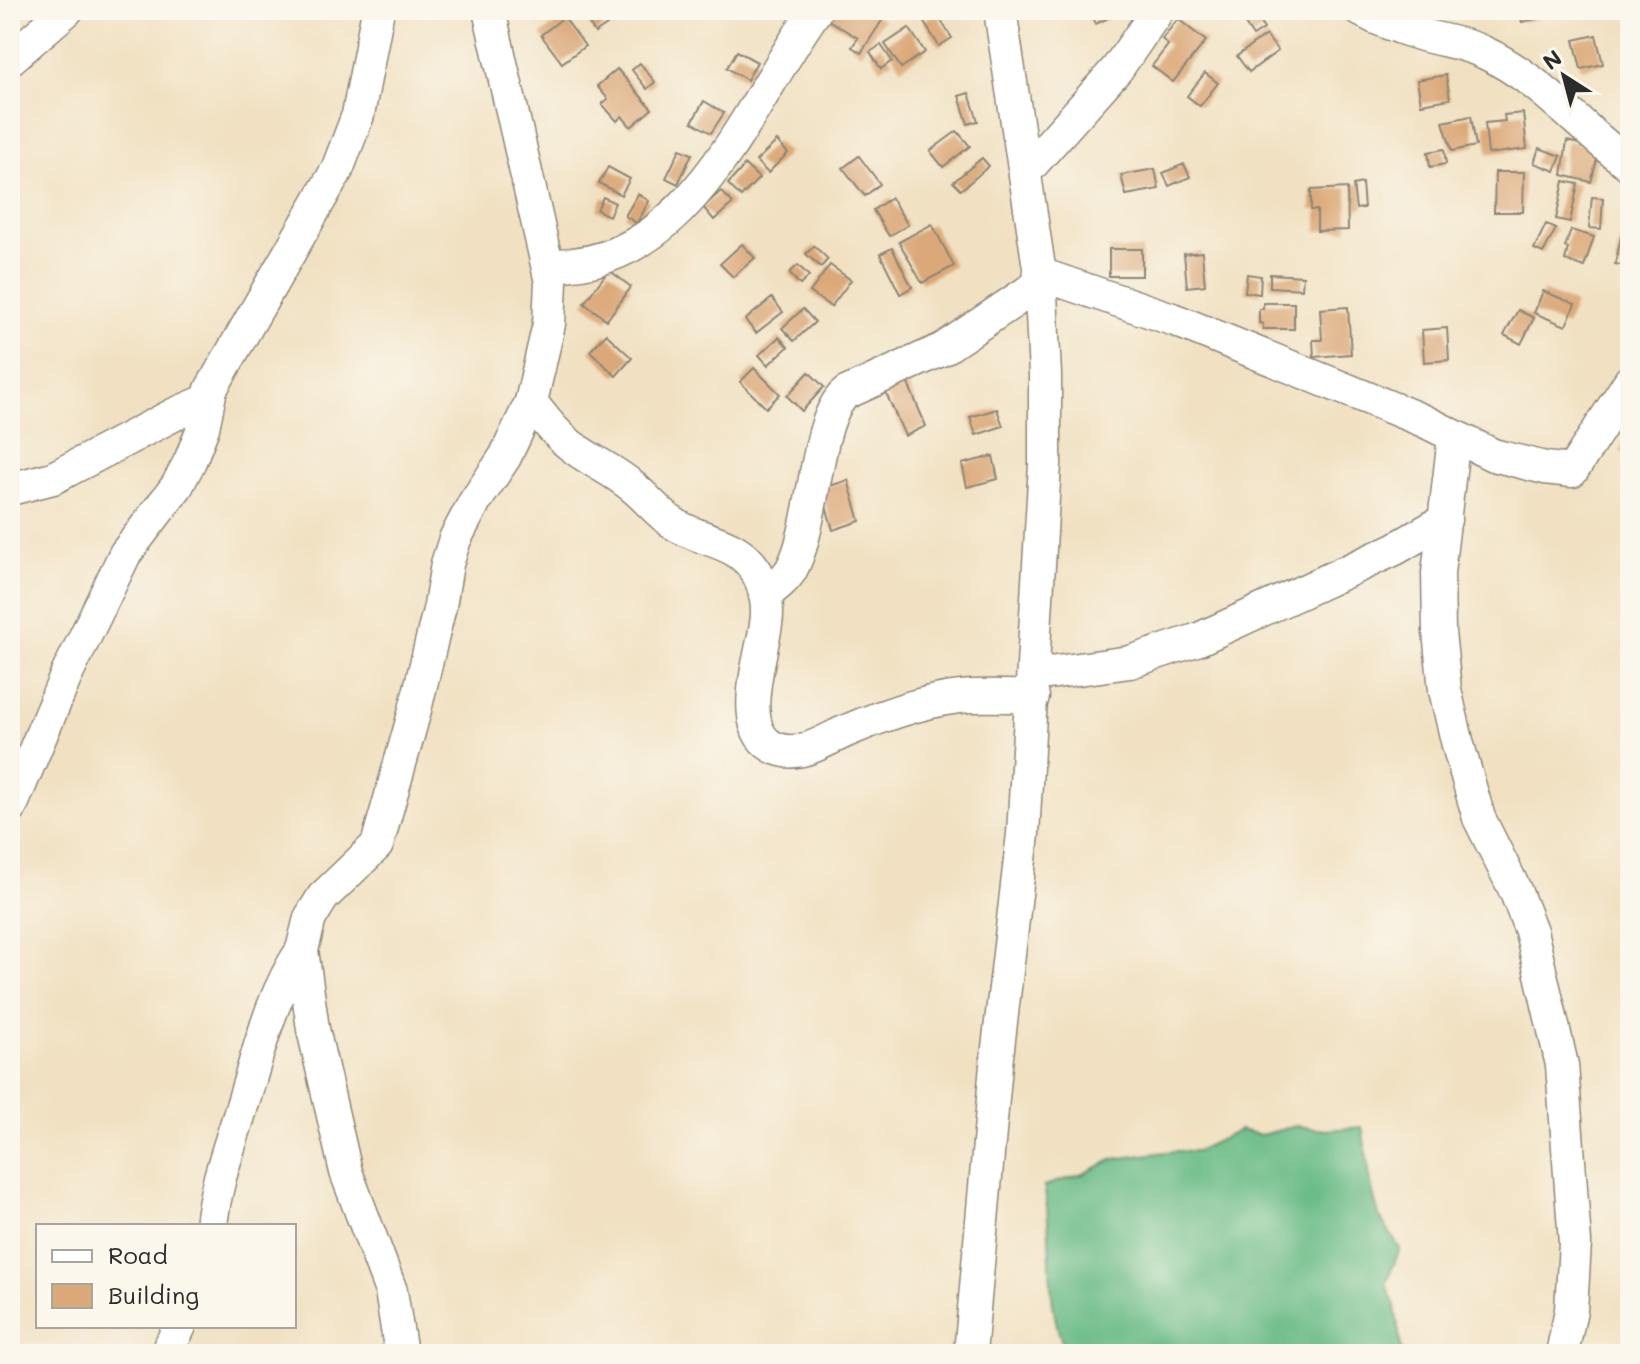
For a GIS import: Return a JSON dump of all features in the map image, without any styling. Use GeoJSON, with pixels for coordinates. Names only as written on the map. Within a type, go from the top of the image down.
{"type":"FeatureCollection","features":[{"type":"Feature","properties":{"kind":"street"},"geometry":{"type":"LineString","coordinates":[[10,59],[67,10]]}},
{"type":"Feature","properties":{"kind":"street"},"geometry":{"type":"LineString","coordinates":[[10,809],[66,676],[125,554],[177,486],[203,428],[208,400],[216,380],[337,170],[358,115],[378,10]]}},
{"type":"Feature","properties":{"kind":"street"},"geometry":{"type":"LineString","coordinates":[[211,1224],[219,1181],[266,1024],[286,974],[302,950],[310,918],[323,897],[377,845],[414,714],[455,539],[474,503],[505,457],[531,402],[549,324],[552,302],[549,265],[489,10]]}},
{"type":"Feature","properties":{"kind":"street"},"geometry":{"type":"LineString","coordinates":[[549,265],[573,266],[605,259],[645,238],[689,199],[726,154],[816,10]]}},
{"type":"Feature","properties":{"kind":"street"},"geometry":{"type":"LineString","coordinates":[[970,1354],[996,1065],[1023,834],[1045,464],[1040,279],[1000,10]]}},
{"type":"Feature","properties":{"kind":"street"},"geometry":{"type":"LineString","coordinates":[[1025,172],[1117,69],[1158,10]]}},
{"type":"Feature","properties":{"kind":"street"},"geometry":{"type":"LineString","coordinates":[[1360,10],[1423,35],[1483,52],[1530,81],[1630,165]]}},
{"type":"Feature","properties":{"kind":"street"},"geometry":{"type":"LineString","coordinates":[[1040,279],[1175,320],[1424,421],[1493,455],[1545,468],[1572,471],[1630,381]]}},
{"type":"Feature","properties":{"kind":"street"},"geometry":{"type":"LineString","coordinates":[[765,595],[782,582],[796,560],[828,422],[838,399],[943,349],[978,328],[1040,279]]}},
{"type":"Feature","properties":{"kind":"street"},"geometry":{"type":"LineString","coordinates":[[10,489],[53,478],[208,400]]}},
{"type":"Feature","properties":{"kind":"street"},"geometry":{"type":"LineString","coordinates":[[531,402],[561,437],[633,486],[676,525],[725,544],[757,572],[765,595],[767,622],[755,682],[754,715],[760,735],[778,750],[794,752],[806,749],[860,725],[944,700],[1033,686],[1130,662],[1199,639],[1395,549],[1445,520]]}},
{"type":"Feature","properties":{"kind":"street"},"geometry":{"type":"LineString","coordinates":[[1454,437],[1438,573],[1439,632],[1445,690],[1479,818],[1515,890],[1531,931],[1562,1065],[1575,1243],[1571,1310],[1562,1354]]}},
{"type":"Feature","properties":{"kind":"street"},"geometry":{"type":"LineString","coordinates":[[302,950],[313,1029],[346,1172],[391,1291],[401,1354]]}},
{"type":"Feature","properties":{"kind":"street"},"geometry":{"type":"LineString","coordinates":[[166,1354],[179,1328]]}},
{"type":"Feature","properties":{"kind":"green space"},"geometry":{"type":"Polygon","coordinates":[[[1296,1126],[1326,1130],[1362,1127],[1379,1216],[1400,1249],[1386,1283],[1395,1306],[1402,1354],[1067,1354],[1054,1313],[1044,1186],[1083,1174],[1114,1159],[1197,1151],[1240,1130],[1261,1135],[1296,1126]]]}},
{"type":"Feature","properties":{"kind":"building"},"geometry":{"type":"Polygon","coordinates":[[[580,10],[597,10],[607,25],[595,33],[580,10]]]}},
{"type":"Feature","properties":{"kind":"building"},"geometry":{"type":"Polygon","coordinates":[[[830,10],[868,10],[883,19],[861,53],[852,47],[858,38],[825,18],[830,10]]]}},
{"type":"Feature","properties":{"kind":"building"},"geometry":{"type":"Polygon","coordinates":[[[1089,10],[1117,10],[1118,13],[1096,24],[1089,10]]]}},
{"type":"Feature","properties":{"kind":"building"},"geometry":{"type":"Polygon","coordinates":[[[1236,10],[1251,10],[1264,29],[1253,36],[1236,10]]]}},
{"type":"Feature","properties":{"kind":"building"},"geometry":{"type":"Polygon","coordinates":[[[1519,10],[1539,10],[1540,18],[1522,22],[1519,10]]]}},
{"type":"Feature","properties":{"kind":"building"},"geometry":{"type":"Polygon","coordinates":[[[936,13],[952,38],[939,46],[923,21],[936,13]]]}},
{"type":"Feature","properties":{"kind":"building"},"geometry":{"type":"Polygon","coordinates":[[[564,17],[585,46],[562,63],[541,35],[564,17]]]}},
{"type":"Feature","properties":{"kind":"building"},"geometry":{"type":"Polygon","coordinates":[[[1178,19],[1206,41],[1173,82],[1152,66],[1168,45],[1162,39],[1178,19]]]}},
{"type":"Feature","properties":{"kind":"building"},"geometry":{"type":"Polygon","coordinates":[[[909,28],[925,52],[901,68],[885,44],[909,28]]]}},
{"type":"Feature","properties":{"kind":"building"},"geometry":{"type":"Polygon","coordinates":[[[1266,35],[1278,51],[1249,72],[1237,56],[1266,35]]]}},
{"type":"Feature","properties":{"kind":"building"},"geometry":{"type":"Polygon","coordinates":[[[1596,35],[1603,64],[1581,69],[1574,40],[1596,35]]]}},
{"type":"Feature","properties":{"kind":"building"},"geometry":{"type":"Polygon","coordinates":[[[881,45],[892,61],[881,69],[870,52],[881,45]]]}},
{"type":"Feature","properties":{"kind":"building"},"geometry":{"type":"Polygon","coordinates":[[[737,51],[757,62],[747,80],[727,68],[737,51]]]}},
{"type":"Feature","properties":{"kind":"building"},"geometry":{"type":"Polygon","coordinates":[[[640,63],[655,82],[647,89],[632,70],[640,63]]]}},
{"type":"Feature","properties":{"kind":"building"},"geometry":{"type":"Polygon","coordinates":[[[617,69],[652,109],[631,127],[622,116],[617,121],[602,104],[608,99],[597,86],[617,69]]]}},
{"type":"Feature","properties":{"kind":"building"},"geometry":{"type":"Polygon","coordinates":[[[1205,73],[1218,83],[1200,106],[1187,96],[1205,73]]]}},
{"type":"Feature","properties":{"kind":"building"},"geometry":{"type":"Polygon","coordinates":[[[1446,75],[1450,99],[1421,104],[1417,80],[1446,75]]]}},
{"type":"Feature","properties":{"kind":"building"},"geometry":{"type":"Polygon","coordinates":[[[969,93],[978,121],[968,124],[959,96],[969,93]]]}},
{"type":"Feature","properties":{"kind":"building"},"geometry":{"type":"Polygon","coordinates":[[[704,101],[724,113],[711,133],[692,122],[704,101]]]}},
{"type":"Feature","properties":{"kind":"building"},"geometry":{"type":"Polygon","coordinates":[[[1523,113],[1527,149],[1488,154],[1485,123],[1505,121],[1504,115],[1523,113]]]}},
{"type":"Feature","properties":{"kind":"building"},"geometry":{"type":"Polygon","coordinates":[[[1471,116],[1476,146],[1452,151],[1443,122],[1471,116]]]}},
{"type":"Feature","properties":{"kind":"building"},"geometry":{"type":"Polygon","coordinates":[[[957,131],[970,146],[943,167],[930,151],[957,131]]]}},
{"type":"Feature","properties":{"kind":"building"},"geometry":{"type":"Polygon","coordinates":[[[777,141],[788,153],[768,173],[756,161],[777,141]]]}},
{"type":"Feature","properties":{"kind":"building"},"geometry":{"type":"Polygon","coordinates":[[[1567,141],[1600,149],[1591,182],[1562,175],[1567,141]]]}},
{"type":"Feature","properties":{"kind":"building"},"geometry":{"type":"Polygon","coordinates":[[[1539,148],[1561,156],[1555,171],[1534,163],[1539,148]]]}},
{"type":"Feature","properties":{"kind":"building"},"geometry":{"type":"Polygon","coordinates":[[[680,149],[692,154],[678,184],[666,178],[680,149]]]}},
{"type":"Feature","properties":{"kind":"building"},"geometry":{"type":"Polygon","coordinates":[[[1444,149],[1446,164],[1430,167],[1428,152],[1444,149]]]}},
{"type":"Feature","properties":{"kind":"building"},"geometry":{"type":"Polygon","coordinates":[[[859,156],[880,184],[865,196],[843,168],[859,156]]]}},
{"type":"Feature","properties":{"kind":"building"},"geometry":{"type":"Polygon","coordinates":[[[982,158],[989,166],[961,190],[953,182],[982,158]]]}},
{"type":"Feature","properties":{"kind":"building"},"geometry":{"type":"Polygon","coordinates":[[[1184,164],[1190,177],[1169,186],[1163,173],[1184,164]]]}},
{"type":"Feature","properties":{"kind":"building"},"geometry":{"type":"Polygon","coordinates":[[[745,165],[759,178],[741,197],[728,184],[745,165]]]}},
{"type":"Feature","properties":{"kind":"building"},"geometry":{"type":"Polygon","coordinates":[[[608,167],[630,179],[621,195],[599,183],[608,167]]]}},
{"type":"Feature","properties":{"kind":"building"},"geometry":{"type":"Polygon","coordinates":[[[1155,169],[1159,189],[1126,195],[1121,175],[1155,169]]]}},
{"type":"Feature","properties":{"kind":"building"},"geometry":{"type":"Polygon","coordinates":[[[1495,172],[1524,172],[1523,212],[1494,212],[1495,172]]]}},
{"type":"Feature","properties":{"kind":"building"},"geometry":{"type":"Polygon","coordinates":[[[1564,181],[1578,184],[1570,222],[1556,219],[1564,181]]]}},
{"type":"Feature","properties":{"kind":"building"},"geometry":{"type":"Polygon","coordinates":[[[1362,183],[1364,208],[1356,209],[1353,185],[1362,183]]]}},
{"type":"Feature","properties":{"kind":"building"},"geometry":{"type":"Polygon","coordinates":[[[1347,188],[1348,230],[1317,231],[1317,210],[1311,210],[1311,190],[1347,188]]]}},
{"type":"Feature","properties":{"kind":"building"},"geometry":{"type":"Polygon","coordinates":[[[721,191],[733,203],[714,220],[703,207],[721,191]]]}},
{"type":"Feature","properties":{"kind":"building"},"geometry":{"type":"Polygon","coordinates":[[[638,194],[649,201],[637,223],[625,216],[638,194]]]}},
{"type":"Feature","properties":{"kind":"building"},"geometry":{"type":"Polygon","coordinates":[[[603,197],[615,203],[609,216],[597,210],[603,197]]]}},
{"type":"Feature","properties":{"kind":"building"},"geometry":{"type":"Polygon","coordinates":[[[1592,197],[1603,198],[1601,229],[1589,228],[1592,197]]]}},
{"type":"Feature","properties":{"kind":"building"},"geometry":{"type":"Polygon","coordinates":[[[891,198],[908,225],[889,236],[873,210],[891,198]]]}},
{"type":"Feature","properties":{"kind":"building"},"geometry":{"type":"Polygon","coordinates":[[[932,224],[954,266],[922,283],[899,242],[932,224]]]}},
{"type":"Feature","properties":{"kind":"building"},"geometry":{"type":"Polygon","coordinates":[[[1546,224],[1556,229],[1543,253],[1534,249],[1546,224]]]}},
{"type":"Feature","properties":{"kind":"building"},"geometry":{"type":"Polygon","coordinates":[[[1571,230],[1594,237],[1584,267],[1565,260],[1568,248],[1565,247],[1571,230]]]}},
{"type":"Feature","properties":{"kind":"building"},"geometry":{"type":"Polygon","coordinates":[[[1621,237],[1630,239],[1630,267],[1615,264],[1621,237]]]}},
{"type":"Feature","properties":{"kind":"building"},"geometry":{"type":"Polygon","coordinates":[[[742,244],[755,258],[733,277],[720,264],[742,244]]]}},
{"type":"Feature","properties":{"kind":"building"},"geometry":{"type":"Polygon","coordinates":[[[814,246],[828,259],[821,267],[806,254],[814,246]]]}},
{"type":"Feature","properties":{"kind":"building"},"geometry":{"type":"Polygon","coordinates":[[[892,248],[912,287],[900,294],[880,254],[892,248]]]}},
{"type":"Feature","properties":{"kind":"building"},"geometry":{"type":"Polygon","coordinates":[[[1109,249],[1142,249],[1142,276],[1109,276],[1109,249]]]}},
{"type":"Feature","properties":{"kind":"building"},"geometry":{"type":"Polygon","coordinates":[[[1202,252],[1205,285],[1187,287],[1184,254],[1202,252]]]}},
{"type":"Feature","properties":{"kind":"building"},"geometry":{"type":"Polygon","coordinates":[[[798,265],[809,276],[800,285],[789,273],[798,265]]]}},
{"type":"Feature","properties":{"kind":"building"},"geometry":{"type":"Polygon","coordinates":[[[830,265],[851,280],[831,307],[810,292],[830,265]]]}},
{"type":"Feature","properties":{"kind":"building"},"geometry":{"type":"Polygon","coordinates":[[[609,270],[631,287],[607,320],[584,303],[609,270]]]}},
{"type":"Feature","properties":{"kind":"building"},"geometry":{"type":"Polygon","coordinates":[[[1247,274],[1261,276],[1260,294],[1245,292],[1247,274]]]}},
{"type":"Feature","properties":{"kind":"building"},"geometry":{"type":"Polygon","coordinates":[[[1270,274],[1303,276],[1302,289],[1270,287],[1270,274]]]}},
{"type":"Feature","properties":{"kind":"building"},"geometry":{"type":"Polygon","coordinates":[[[1543,291],[1575,304],[1566,326],[1534,313],[1543,291]]]}},
{"type":"Feature","properties":{"kind":"building"},"geometry":{"type":"Polygon","coordinates":[[[772,298],[783,312],[756,333],[745,320],[772,298]]]}},
{"type":"Feature","properties":{"kind":"building"},"geometry":{"type":"Polygon","coordinates":[[[1263,303],[1294,303],[1294,329],[1263,329],[1263,324],[1259,323],[1259,309],[1263,309],[1263,303]]]}},
{"type":"Feature","properties":{"kind":"building"},"geometry":{"type":"Polygon","coordinates":[[[1348,307],[1351,354],[1314,357],[1313,340],[1322,340],[1320,309],[1348,307]]]}},
{"type":"Feature","properties":{"kind":"building"},"geometry":{"type":"Polygon","coordinates":[[[803,309],[815,322],[794,341],[782,328],[803,309]]]}},
{"type":"Feature","properties":{"kind":"building"},"geometry":{"type":"Polygon","coordinates":[[[1518,310],[1534,318],[1521,344],[1504,335],[1518,310]]]}},
{"type":"Feature","properties":{"kind":"building"},"geometry":{"type":"Polygon","coordinates":[[[1447,328],[1449,360],[1424,362],[1422,330],[1447,328]]]}},
{"type":"Feature","properties":{"kind":"building"},"geometry":{"type":"Polygon","coordinates":[[[606,334],[632,358],[616,376],[590,351],[606,334]]]}},
{"type":"Feature","properties":{"kind":"building"},"geometry":{"type":"Polygon","coordinates":[[[779,337],[788,347],[768,365],[759,355],[779,337]]]}},
{"type":"Feature","properties":{"kind":"building"},"geometry":{"type":"Polygon","coordinates":[[[754,368],[780,394],[766,408],[740,382],[754,368]]]}},
{"type":"Feature","properties":{"kind":"building"},"geometry":{"type":"Polygon","coordinates":[[[809,372],[824,387],[802,411],[787,396],[809,372]]]}},
{"type":"Feature","properties":{"kind":"building"},"geometry":{"type":"Polygon","coordinates":[[[904,374],[926,426],[905,436],[882,384],[904,374]]]}},
{"type":"Feature","properties":{"kind":"building"},"geometry":{"type":"Polygon","coordinates":[[[997,409],[1003,426],[976,435],[970,417],[997,409]]]}},
{"type":"Feature","properties":{"kind":"building"},"geometry":{"type":"Polygon","coordinates":[[[1630,426],[1630,456],[1620,452],[1630,426]]]}},
{"type":"Feature","properties":{"kind":"building"},"geometry":{"type":"Polygon","coordinates":[[[993,456],[998,479],[967,487],[962,464],[993,456]]]}},
{"type":"Feature","properties":{"kind":"building"},"geometry":{"type":"Polygon","coordinates":[[[848,480],[860,521],[833,530],[821,489],[848,480]]]}}]}
